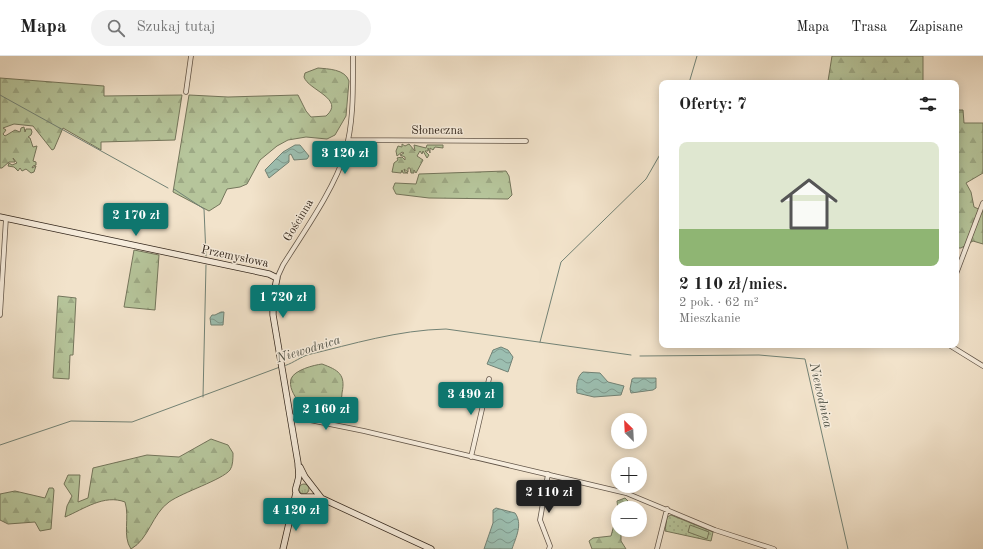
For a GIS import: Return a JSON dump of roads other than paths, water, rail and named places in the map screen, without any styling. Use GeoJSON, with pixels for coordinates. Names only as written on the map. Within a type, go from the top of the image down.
{"type":"FeatureCollection","features":[{"type":"Feature","properties":{"kind":"street"},"geometry":{"type":"LineString","coordinates":[[186,92],[191,56]]}},
{"type":"Feature","properties":{"kind":"street","name":"Gościnna"},"geometry":{"type":"LineString","coordinates":[[277,278],[283,265],[334,180],[345,154],[348,140],[352,98],[353,56]]}},
{"type":"Feature","properties":{"kind":"street","name":"Słoneczna"},"geometry":{"type":"LineString","coordinates":[[348,140],[526,141]]}},
{"type":"Feature","properties":{"kind":"street"},"geometry":{"type":"LineString","coordinates":[[959,266],[983,202]]}},
{"type":"Feature","properties":{"kind":"street"},"geometry":{"type":"LineString","coordinates":[[0,315],[3,218]]}},
{"type":"Feature","properties":{"kind":"street","name":"Przemysłowa"},"geometry":{"type":"LineString","coordinates":[[3,218],[269,274],[277,278]]}},
{"type":"Feature","properties":{"kind":"street"},"geometry":{"type":"LineString","coordinates":[[277,278],[273,306],[298,463],[298,481],[295,488],[296,492],[283,549]]}},
{"type":"Feature","properties":{"kind":"street"},"geometry":{"type":"LineString","coordinates":[[954,348],[983,366]]}},
{"type":"Feature","properties":{"kind":"street"},"geometry":{"type":"LineString","coordinates":[[471,457],[489,379]]}},
{"type":"Feature","properties":{"kind":"street"},"geometry":{"type":"LineString","coordinates":[[290,416],[364,431],[626,493],[715,530],[774,549]]}},
{"type":"Feature","properties":{"kind":"street"},"geometry":{"type":"LineString","coordinates":[[298,463],[312,487],[323,499]]}},
{"type":"Feature","properties":{"kind":"street"},"geometry":{"type":"LineString","coordinates":[[548,474],[540,520],[550,546],[549,549]]}},
{"type":"Feature","properties":{"kind":"street"},"geometry":{"type":"LineString","coordinates":[[298,481],[309,481]]}},
{"type":"Feature","properties":{"kind":"street"},"geometry":{"type":"LineString","coordinates":[[291,511],[310,494],[312,487]]}},
{"type":"Feature","properties":{"kind":"street"},"geometry":{"type":"LineString","coordinates":[[296,492],[305,497],[323,499],[430,549]]}},
{"type":"Feature","properties":{"kind":"street"},"geometry":{"type":"LineString","coordinates":[[657,549],[666,510]]}},
{"type":"Feature","properties":{"kind":"water"},"geometry":{"type":"Polygon","coordinates":[[[295,145],[300,145],[309,156],[307,159],[294,160],[291,154],[289,155],[289,162],[269,178],[265,170],[283,152],[295,145]]]}},
{"type":"Feature","properties":{"kind":"water"},"geometry":{"type":"Polygon","coordinates":[[[224,312],[223,325],[211,325],[210,318],[212,315],[224,312]]]}},
{"type":"Feature","properties":{"kind":"water"},"geometry":{"type":"Polygon","coordinates":[[[501,347],[508,350],[513,357],[508,372],[487,364],[493,350],[501,347]]]}},
{"type":"Feature","properties":{"kind":"water"},"geometry":{"type":"Polygon","coordinates":[[[583,372],[600,373],[608,382],[624,386],[621,395],[594,397],[577,393],[577,381],[583,372]]]}},
{"type":"Feature","properties":{"kind":"water"},"geometry":{"type":"Polygon","coordinates":[[[656,378],[656,388],[653,390],[631,393],[630,389],[632,379],[656,378]]]}},
{"type":"Feature","properties":{"kind":"water"},"geometry":{"type":"Polygon","coordinates":[[[496,508],[515,513],[517,517],[519,526],[512,549],[484,549],[493,523],[493,510],[496,508]]]}},
{"type":"Feature","properties":{"kind":"waterway"},"geometry":{"type":"LineString","coordinates":[[690,80],[697,56]]}},
{"type":"Feature","properties":{"kind":"waterway"},"geometry":{"type":"LineString","coordinates":[[0,95],[168,188]]}},
{"type":"Feature","properties":{"kind":"waterway"},"geometry":{"type":"LineString","coordinates":[[540,342],[561,262],[646,179],[659,156]]}},
{"type":"Feature","properties":{"kind":"waterway"},"geometry":{"type":"LineString","coordinates":[[174,189],[204,209],[206,256]]}},
{"type":"Feature","properties":{"kind":"waterway"},"geometry":{"type":"LineString","coordinates":[[203,397],[206,265]]}},
{"type":"Feature","properties":{"kind":"waterway","name":"Niewodnica"},"geometry":{"type":"LineString","coordinates":[[283,366],[307,355],[376,338],[410,332],[446,329],[631,355]]}},
{"type":"Feature","properties":{"kind":"waterway","name":"Niewodnica"},"geometry":{"type":"LineString","coordinates":[[640,356],[759,355],[805,359],[848,549]]}},
{"type":"Feature","properties":{"kind":"waterway","name":"Niewodnica"},"geometry":{"type":"LineString","coordinates":[[0,445],[71,421],[132,422],[280,367]]}}]}
